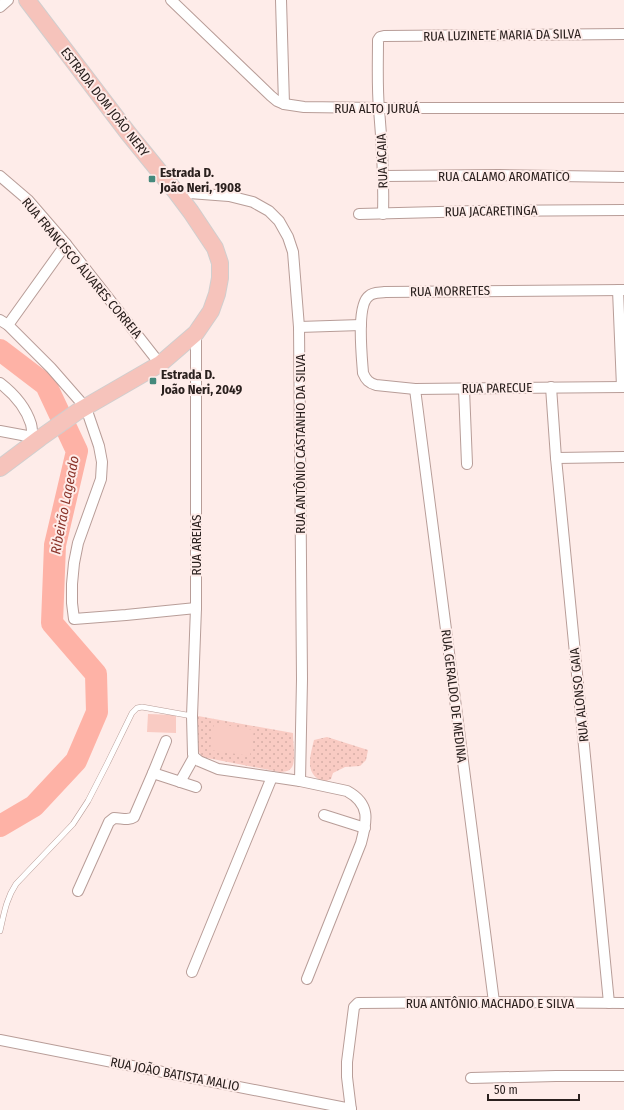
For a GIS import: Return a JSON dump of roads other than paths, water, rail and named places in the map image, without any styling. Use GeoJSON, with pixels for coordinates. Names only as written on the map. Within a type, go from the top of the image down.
{"type":"FeatureCollection","features":[{"type":"Feature","properties":{"kind":"main road","name":"ESTRADA DOM JOÃO NERY"},"geometry":{"type":"LineString","coordinates":[[0,468],[40,436],[160,364],[196,333],[211,311],[217,294],[220,278],[220,263],[216,248],[176,192],[27,0]]}},
{"type":"Feature","properties":{"kind":"street"},"geometry":{"type":"LineString","coordinates":[[0,7],[8,0]]}},
{"type":"Feature","properties":{"kind":"street","name":"RUA ALTO JURUÁ"},"geometry":{"type":"LineString","coordinates":[[171,0],[271,96],[284,104],[304,107],[379,108],[624,108]]}},
{"type":"Feature","properties":{"kind":"street"},"geometry":{"type":"LineString","coordinates":[[281,0],[284,104]]}},
{"type":"Feature","properties":{"kind":"street","name":"RUA LUZINETE MARIA DA SILVA"},"geometry":{"type":"LineString","coordinates":[[380,37],[624,34]]}},
{"type":"Feature","properties":{"kind":"street","name":"RUA ACAIA"},"geometry":{"type":"LineString","coordinates":[[380,37],[378,40],[379,108],[384,176],[383,214]]}},
{"type":"Feature","properties":{"kind":"street","name":"RUA CALAMO AROMATICO"},"geometry":{"type":"LineString","coordinates":[[384,176],[499,175],[624,177]]}},
{"type":"Feature","properties":{"kind":"street","name":"RUA FRANCISCO ÁLVARES CORREIA"},"geometry":{"type":"LineString","coordinates":[[0,176],[28,200],[66,244],[160,364]]}},
{"type":"Feature","properties":{"kind":"street","name":"RUA ANTÔNIO CASTANHO DA SILVA"},"geometry":{"type":"LineString","coordinates":[[176,192],[229,196],[253,202],[269,211],[279,221],[288,237],[293,252],[299,326],[302,671],[300,781]]}},
{"type":"Feature","properties":{"kind":"street","name":"RUA JACARETINGA"},"geometry":{"type":"LineString","coordinates":[[359,214],[478,210],[624,210]]}},
{"type":"Feature","properties":{"kind":"street"},"geometry":{"type":"LineString","coordinates":[[66,244],[4,322],[52,368],[82,410],[99,446],[102,462],[102,479],[78,543],[74,563],[72,584],[74,619],[196,608]]}},
{"type":"Feature","properties":{"kind":"street"},"geometry":{"type":"LineString","coordinates":[[621,290],[623,387]]}},
{"type":"Feature","properties":{"kind":"street","name":"RUA MORRETES"},"geometry":{"type":"LineString","coordinates":[[370,383],[363,373],[361,325],[362,308],[365,300],[375,293],[621,290]]}},
{"type":"Feature","properties":{"kind":"street"},"geometry":{"type":"LineString","coordinates":[[299,326],[361,325]]}},
{"type":"Feature","properties":{"kind":"street","name":"RUA AREIAS"},"geometry":{"type":"LineString","coordinates":[[194,757],[192,749],[192,716],[196,608],[196,333]]}},
{"type":"Feature","properties":{"kind":"street"},"geometry":{"type":"LineString","coordinates":[[0,383],[19,402],[31,425],[40,436]]}},
{"type":"Feature","properties":{"kind":"street","name":"RUA PARECUE"},"geometry":{"type":"LineString","coordinates":[[370,383],[415,390],[623,387]]}},
{"type":"Feature","properties":{"kind":"street","name":"RUA ALONSO GAIA"},"geometry":{"type":"LineString","coordinates":[[551,387],[556,458],[609,1003]]}},
{"type":"Feature","properties":{"kind":"street"},"geometry":{"type":"LineString","coordinates":[[464,389],[467,464]]}},
{"type":"Feature","properties":{"kind":"street","name":"RUA GERALDO DE MEDINA"},"geometry":{"type":"LineString","coordinates":[[415,390],[494,1002]]}},
{"type":"Feature","properties":{"kind":"street"},"geometry":{"type":"LineString","coordinates":[[0,431],[40,436]]}},
{"type":"Feature","properties":{"kind":"street"},"geometry":{"type":"LineString","coordinates":[[556,458],[624,457]]}},
{"type":"Feature","properties":{"kind":"street"},"geometry":{"type":"LineString","coordinates":[[78,891],[109,822],[114,818],[126,820],[134,817],[166,741]]}},
{"type":"Feature","properties":{"kind":"street"},"geometry":{"type":"LineString","coordinates":[[180,782],[194,757],[206,765],[218,769],[300,781],[347,791],[361,801],[366,819],[361,843],[307,979]]}},
{"type":"Feature","properties":{"kind":"street"},"geometry":{"type":"LineString","coordinates":[[153,773],[196,787]]}},
{"type":"Feature","properties":{"kind":"street"},"geometry":{"type":"LineString","coordinates":[[192,972],[272,777]]}},
{"type":"Feature","properties":{"kind":"street"},"geometry":{"type":"LineString","coordinates":[[324,815],[365,828]]}},
{"type":"Feature","properties":{"kind":"street","name":"RUA ANTÔNIO MACHADO E SILVA"},"geometry":{"type":"LineString","coordinates":[[351,1110],[347,1077],[347,1062],[354,1007],[360,1002],[624,1003]]}},
{"type":"Feature","properties":{"kind":"street","name":"RUA JOÃO BATISTA MALIO"},"geometry":{"type":"LineString","coordinates":[[0,1040],[351,1110]]}},
{"type":"Feature","properties":{"kind":"street"},"geometry":{"type":"LineString","coordinates":[[471,1078],[624,1076]]}},
{"type":"Feature","properties":{"kind":"lane"},"geometry":{"type":"LineString","coordinates":[[0,931],[5,907],[10,893],[16,884],[73,824],[88,801],[127,721],[134,710],[142,707],[192,716]]}},
{"type":"Feature","properties":{"kind":"waterway","name":"Ribeirão Lageado"},"geometry":{"type":"LineString","coordinates":[[0,350],[46,385],[77,451],[55,545],[52,623],[96,674],[97,712],[76,761],[34,806],[0,826]]}},
{"type":"Feature","properties":{"kind":"place","name":"Estrada D. João Neri, 1908"},"geometry":{"type":"Point","coordinates":[152,179]}},
{"type":"Feature","properties":{"kind":"place","name":"Estrada D. João Neri, 2049"},"geometry":{"type":"Point","coordinates":[153,381]}}]}
